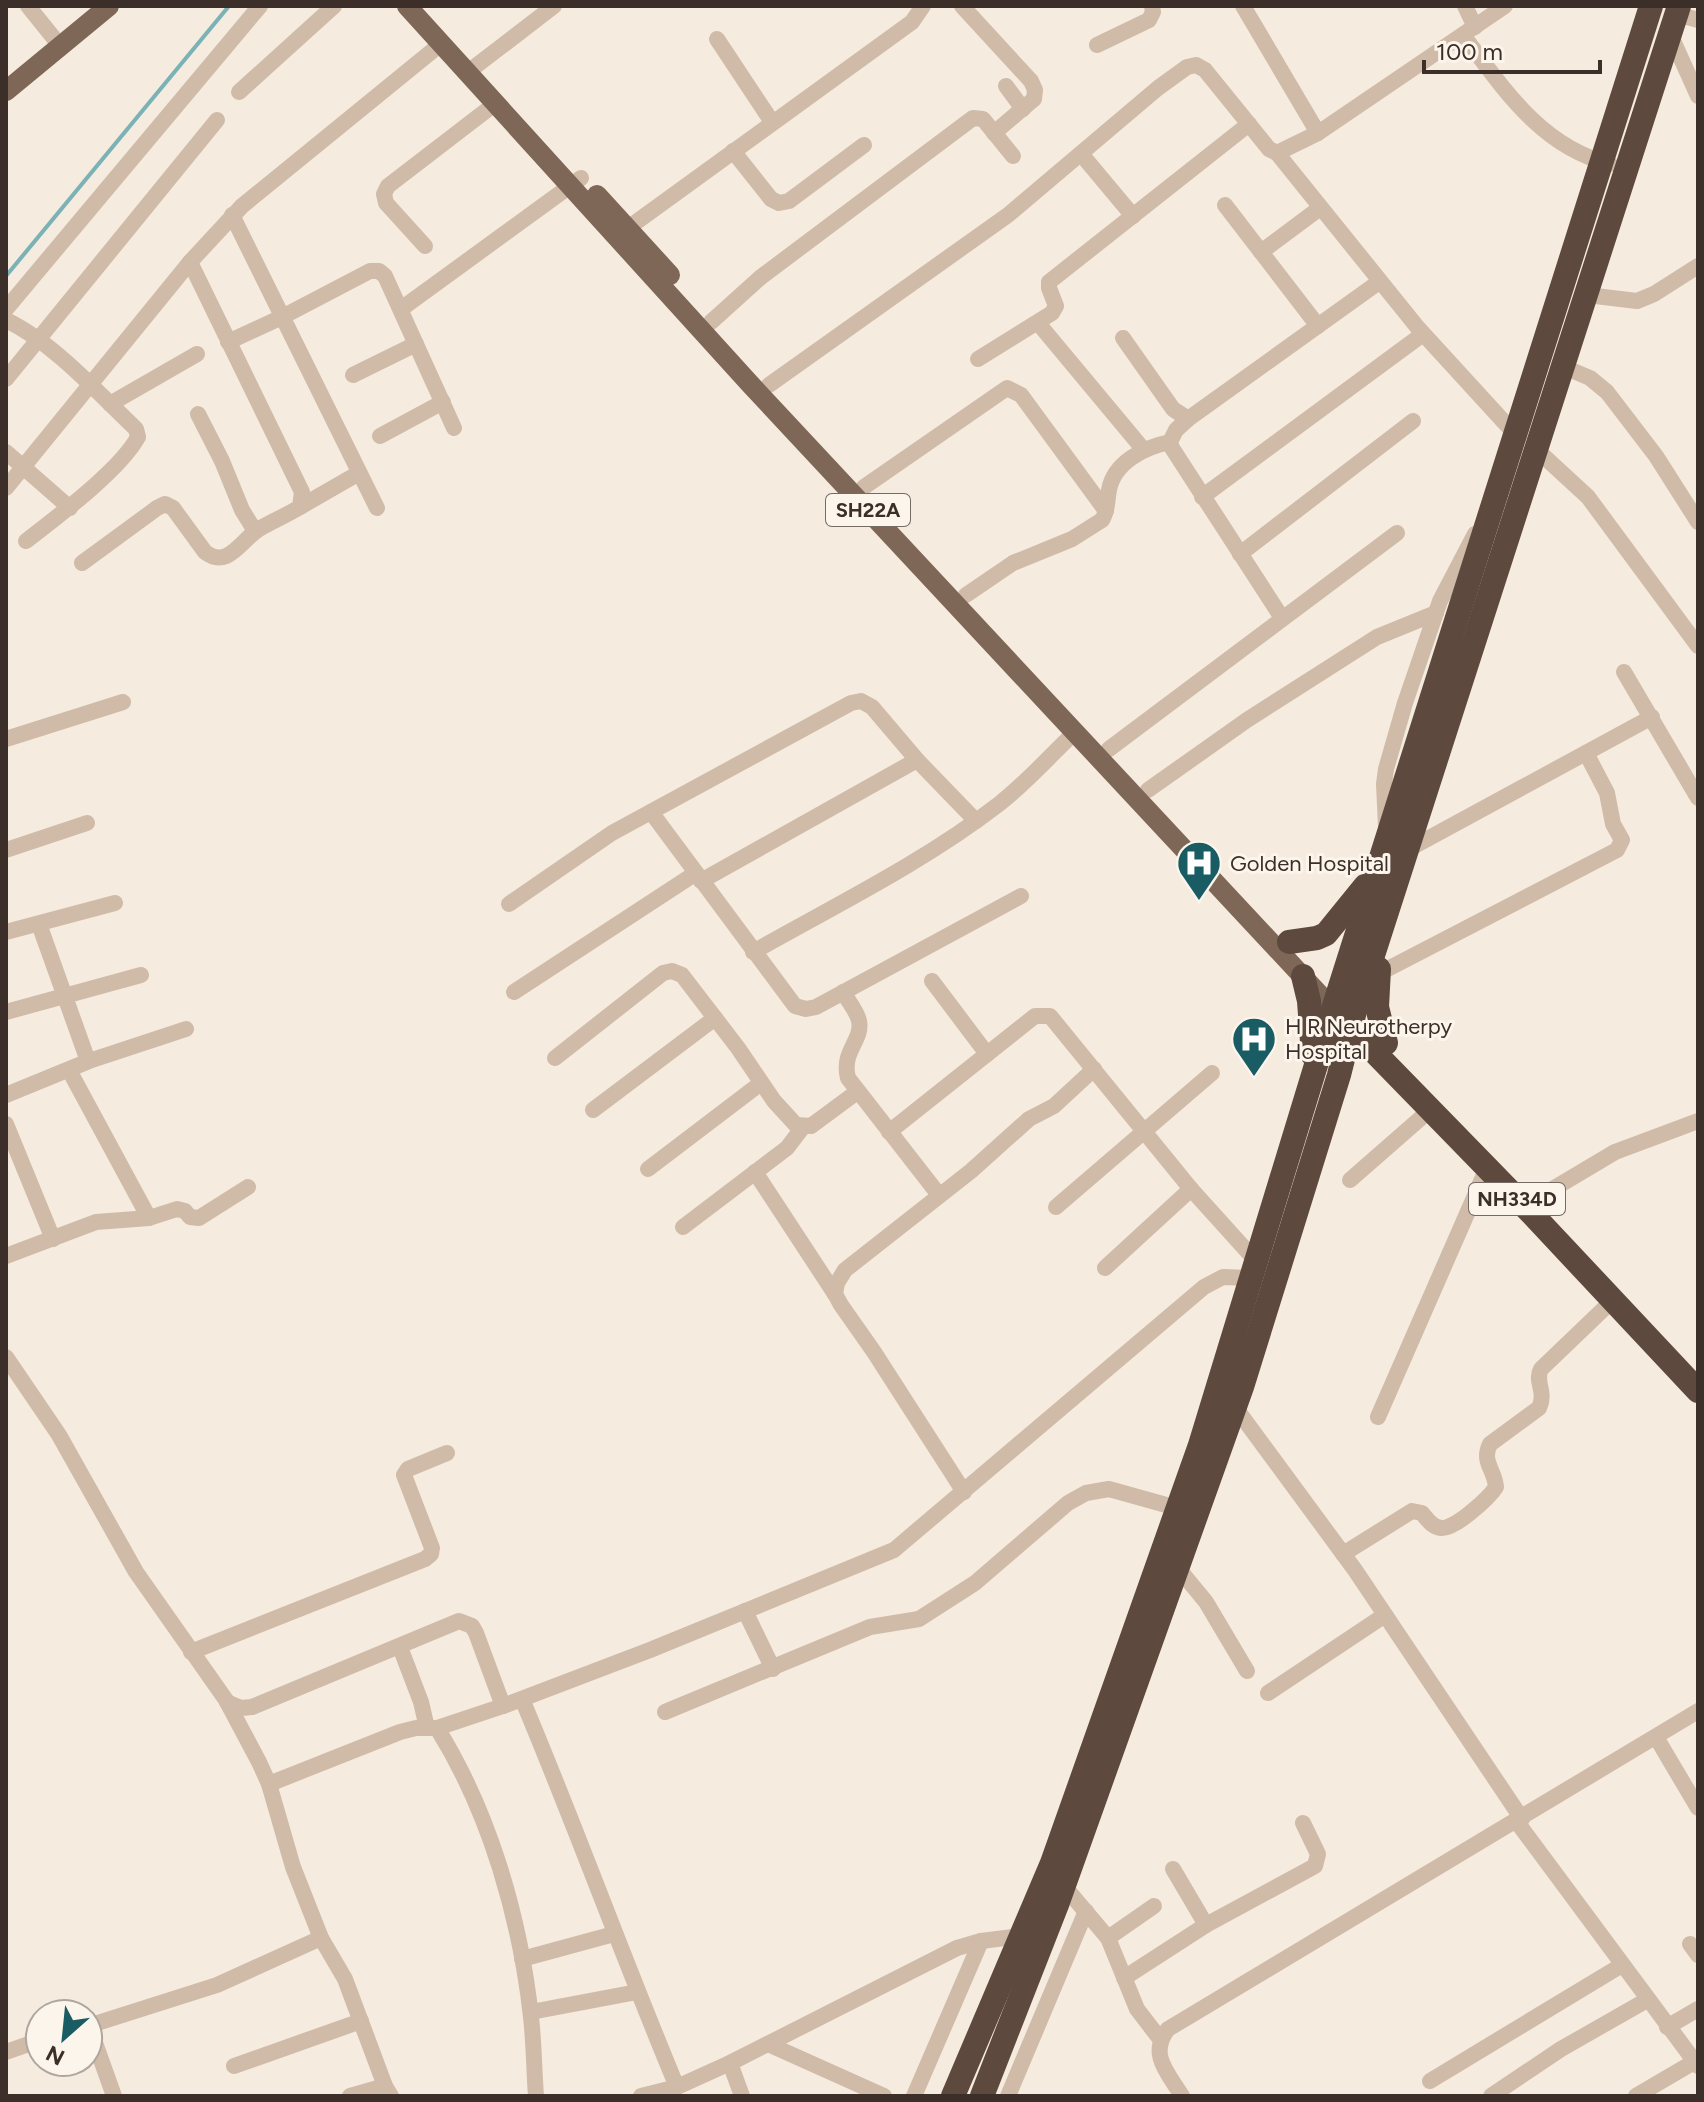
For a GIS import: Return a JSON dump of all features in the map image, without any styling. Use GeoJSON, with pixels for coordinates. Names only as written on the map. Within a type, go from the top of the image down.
{"type":"FeatureCollection","features":[{"type":"Feature","properties":{"kind":"highway"},"geometry":{"type":"LineString","coordinates":[[1339,1075],[1354,1061],[1386,1053],[1377,1007],[1378,974],[1381,931],[1397,845],[1497,493],[1651,6]]}},
{"type":"Feature","properties":{"kind":"highway"},"geometry":{"type":"LineString","coordinates":[[1289,942],[1326,934],[1397,845],[1537,450],[1628,168],[1681,18]]}},
{"type":"Feature","properties":{"kind":"highway"},"geometry":{"type":"LineString","coordinates":[[982,2096],[1064,1886],[1235,1407],[1339,1075],[1344,1010],[1378,867]]}},
{"type":"Feature","properties":{"kind":"highway"},"geometry":{"type":"LineString","coordinates":[[953,2096],[1052,1863],[1200,1445],[1312,1078],[1381,931]]}},
{"type":"Feature","properties":{"kind":"highway"},"geometry":{"type":"LineString","coordinates":[[1303,976],[1310,1011],[1312,1078]]}},
{"type":"Feature","properties":{"kind":"highway","name":"NH334D"},"geometry":{"type":"LineString","coordinates":[[1344,1010],[1536,1199],[1698,1369]]}},
{"type":"Feature","properties":{"kind":"highway","name":"NH334D"},"geometry":{"type":"LineString","coordinates":[[1386,1053],[1430,1110],[1698,1391]]}},
{"type":"Feature","properties":{"kind":"main road"},"geometry":{"type":"LineString","coordinates":[[6,91],[109,6]]}},
{"type":"Feature","properties":{"kind":"main road","name":"SH22A"},"geometry":{"type":"LineString","coordinates":[[407,6],[442,43],[473,68],[496,103],[628,228],[769,385],[1289,942],[1344,1010]]}},
{"type":"Feature","properties":{"kind":"main road","name":"SH22A"},"geometry":{"type":"LineString","coordinates":[[425,6],[473,68],[751,385],[1303,976],[1344,1010]]}},
{"type":"Feature","properties":{"kind":"street"},"geometry":{"type":"LineString","coordinates":[[28,6],[61,47]]}},
{"type":"Feature","properties":{"kind":"street"},"geometry":{"type":"LineString","coordinates":[[6,309],[260,6]]}},
{"type":"Feature","properties":{"kind":"street"},"geometry":{"type":"LineString","coordinates":[[239,92],[334,6]]}},
{"type":"Feature","properties":{"kind":"street"},"geometry":{"type":"LineString","coordinates":[[473,68],[554,6]]}},
{"type":"Feature","properties":{"kind":"street"},"geometry":{"type":"LineString","coordinates":[[628,228],[912,22],[923,6]]}},
{"type":"Feature","properties":{"kind":"street"},"geometry":{"type":"LineString","coordinates":[[962,6],[1031,81],[1036,95],[994,133]]}},
{"type":"Feature","properties":{"kind":"street"},"geometry":{"type":"LineString","coordinates":[[1097,45],[1149,20],[1152,6]]}},
{"type":"Feature","properties":{"kind":"street"},"geometry":{"type":"LineString","coordinates":[[1243,6],[1318,133]]}},
{"type":"Feature","properties":{"kind":"street"},"geometry":{"type":"LineString","coordinates":[[1465,6],[1469,31],[1497,81],[1534,123],[1565,146],[1602,162],[1628,168]]}},
{"type":"Feature","properties":{"kind":"street"},"geometry":{"type":"LineString","coordinates":[[1277,153],[1318,133],[1505,6]]}},
{"type":"Feature","properties":{"kind":"street"},"geometry":{"type":"LineString","coordinates":[[1681,18],[1698,96]]}},
{"type":"Feature","properties":{"kind":"street"},"geometry":{"type":"LineString","coordinates":[[717,39],[772,122]]}},
{"type":"Feature","properties":{"kind":"street"},"geometry":{"type":"LineString","coordinates":[[6,488],[232,215],[442,43]]}},
{"type":"Feature","properties":{"kind":"street"},"geometry":{"type":"LineString","coordinates":[[769,385],[1008,215],[1158,88],[1187,67],[1196,65],[1205,70],[1269,149],[1277,153],[1423,334],[1516,435]]}},
{"type":"Feature","properties":{"kind":"street"},"geometry":{"type":"LineString","coordinates":[[1006,86],[1023,109]]}},
{"type":"Feature","properties":{"kind":"street"},"geometry":{"type":"LineString","coordinates":[[425,246],[386,203],[384,194],[388,186],[496,103]]}},
{"type":"Feature","properties":{"kind":"street"},"geometry":{"type":"LineString","coordinates":[[711,322],[761,277],[973,118],[983,119],[1013,156]]}},
{"type":"Feature","properties":{"kind":"street"},"geometry":{"type":"LineString","coordinates":[[6,379],[217,120]]}},
{"type":"Feature","properties":{"kind":"street"},"geometry":{"type":"LineString","coordinates":[[978,359],[1052,313],[1056,306],[1049,282],[1249,124]]}},
{"type":"Feature","properties":{"kind":"street"},"geometry":{"type":"LineString","coordinates":[[733,151],[771,199],[779,203],[789,201],[864,145]]}},
{"type":"Feature","properties":{"kind":"street"},"geometry":{"type":"LineString","coordinates":[[1082,155],[1133,216]]}},
{"type":"Feature","properties":{"kind":"street"},"geometry":{"type":"LineString","coordinates":[[401,309],[576,182]]}},
{"type":"Feature","properties":{"kind":"street"},"geometry":{"type":"LineString","coordinates":[[1225,205],[1318,326]]}},
{"type":"Feature","properties":{"kind":"street"},"geometry":{"type":"LineString","coordinates":[[1261,252],[1320,208]]}},
{"type":"Feature","properties":{"kind":"street"},"geometry":{"type":"LineString","coordinates":[[232,215],[377,508]]}},
{"type":"Feature","properties":{"kind":"street"},"geometry":{"type":"LineString","coordinates":[[190,262],[302,492],[300,507]]}},
{"type":"Feature","properties":{"kind":"street"},"geometry":{"type":"LineString","coordinates":[[1587,295],[1637,301],[1698,266]]}},
{"type":"Feature","properties":{"kind":"street"},"geometry":{"type":"LineString","coordinates":[[228,342],[370,271],[379,271],[385,276],[401,309],[454,428]]}},
{"type":"Feature","properties":{"kind":"street"},"geometry":{"type":"LineString","coordinates":[[966,595],[1013,563],[1072,539],[1096,525],[1106,511],[1111,482],[1122,467],[1143,449],[1170,442],[1176,430],[1188,419],[1379,282]]}},
{"type":"Feature","properties":{"kind":"street"},"geometry":{"type":"LineString","coordinates":[[6,320],[39,340],[91,385],[136,429],[138,437],[126,454],[70,508],[26,541]]}},
{"type":"Feature","properties":{"kind":"street"},"geometry":{"type":"LineString","coordinates":[[1038,323],[1143,449]]}},
{"type":"Feature","properties":{"kind":"street"},"geometry":{"type":"LineString","coordinates":[[1202,497],[1423,334]]}},
{"type":"Feature","properties":{"kind":"street"},"geometry":{"type":"LineString","coordinates":[[1123,338],[1173,409],[1188,419]]}},
{"type":"Feature","properties":{"kind":"street"},"geometry":{"type":"LineString","coordinates":[[353,375],[416,344]]}},
{"type":"Feature","properties":{"kind":"street"},"geometry":{"type":"LineString","coordinates":[[110,404],[197,354]]}},
{"type":"Feature","properties":{"kind":"street"},"geometry":{"type":"LineString","coordinates":[[1564,367],[1590,378],[1607,392],[1656,456],[1698,522]]}},
{"type":"Feature","properties":{"kind":"street"},"geometry":{"type":"LineString","coordinates":[[864,487],[1007,388],[1021,395],[1106,511]]}},
{"type":"Feature","properties":{"kind":"street"},"geometry":{"type":"LineString","coordinates":[[380,436],[443,402]]}},
{"type":"Feature","properties":{"kind":"street"},"geometry":{"type":"LineString","coordinates":[[198,414],[242,510],[255,531]]}},
{"type":"Feature","properties":{"kind":"street"},"geometry":{"type":"LineString","coordinates":[[1240,554],[1413,421]]}},
{"type":"Feature","properties":{"kind":"street"},"geometry":{"type":"LineString","coordinates":[[1170,442],[1202,497],[1282,618]]}},
{"type":"Feature","properties":{"kind":"street"},"geometry":{"type":"LineString","coordinates":[[1537,450],[1588,497],[1698,646]]}},
{"type":"Feature","properties":{"kind":"street"},"geometry":{"type":"LineString","coordinates":[[6,452],[70,508]]}},
{"type":"Feature","properties":{"kind":"street"},"geometry":{"type":"LineString","coordinates":[[82,563],[165,504],[173,508],[205,552],[212,557],[231,555],[255,531],[359,473]]}},
{"type":"Feature","properties":{"kind":"street"},"geometry":{"type":"LineString","coordinates":[[1497,493],[1451,578],[1436,613],[1386,769],[1384,784],[1397,845],[1586,753],[1652,717]]}},
{"type":"Feature","properties":{"kind":"street"},"geometry":{"type":"LineString","coordinates":[[1109,749],[1397,533]]}},
{"type":"Feature","properties":{"kind":"street"},"geometry":{"type":"LineString","coordinates":[[1148,790],[1247,720],[1377,637],[1436,613]]}},
{"type":"Feature","properties":{"kind":"street"},"geometry":{"type":"LineString","coordinates":[[1624,672],[1698,798]]}},
{"type":"Feature","properties":{"kind":"street"},"geometry":{"type":"LineString","coordinates":[[509,904],[598,842],[851,703],[861,701],[878,713],[917,760],[976,821]]}},
{"type":"Feature","properties":{"kind":"street"},"geometry":{"type":"LineString","coordinates":[[6,739],[123,702]]}},
{"type":"Feature","properties":{"kind":"street"},"geometry":{"type":"LineString","coordinates":[[753,952],[942,844],[976,821],[1002,801],[1075,732]]}},
{"type":"Feature","properties":{"kind":"street"},"geometry":{"type":"LineString","coordinates":[[1378,974],[1617,850],[1622,840],[1613,824],[1607,793],[1586,753]]}},
{"type":"Feature","properties":{"kind":"street"},"geometry":{"type":"LineString","coordinates":[[514,992],[698,877],[917,760]]}},
{"type":"Feature","properties":{"kind":"street"},"geometry":{"type":"LineString","coordinates":[[651,812],[795,1006],[806,1009],[816,1007],[1021,896]]}},
{"type":"Feature","properties":{"kind":"street"},"geometry":{"type":"LineString","coordinates":[[6,850],[87,823]]}},
{"type":"Feature","properties":{"kind":"street"},"geometry":{"type":"LineString","coordinates":[[6,932],[115,903]]}},
{"type":"Feature","properties":{"kind":"street"},"geometry":{"type":"LineString","coordinates":[[39,924],[88,1061]]}},
{"type":"Feature","properties":{"kind":"street"},"geometry":{"type":"LineString","coordinates":[[555,1058],[663,973],[672,971],[682,975],[761,1083],[796,1125],[811,1126],[857,1092]]}},
{"type":"Feature","properties":{"kind":"street"},"geometry":{"type":"LineString","coordinates":[[6,1012],[141,975]]}},
{"type":"Feature","properties":{"kind":"street"},"geometry":{"type":"LineString","coordinates":[[932,981],[987,1054]]}},
{"type":"Feature","properties":{"kind":"street"},"geometry":{"type":"LineString","coordinates":[[843,992],[860,1026],[845,1067],[857,1092],[939,1195]]}},
{"type":"Feature","properties":{"kind":"street"},"geometry":{"type":"LineString","coordinates":[[269,1784],[400,1732],[432,1728],[522,1699],[894,1550],[1204,1287],[1223,1277],[1254,1269],[1050,1016],[1035,1016],[889,1132]]}},
{"type":"Feature","properties":{"kind":"street"},"geometry":{"type":"LineString","coordinates":[[593,1110],[715,1018]]}},
{"type":"Feature","properties":{"kind":"street"},"geometry":{"type":"LineString","coordinates":[[6,1095],[88,1061],[186,1029]]}},
{"type":"Feature","properties":{"kind":"street"},"geometry":{"type":"LineString","coordinates":[[835,1294],[845,1270],[971,1171],[1029,1119],[1054,1106],[1094,1069]]}},
{"type":"Feature","properties":{"kind":"street"},"geometry":{"type":"LineString","coordinates":[[69,1070],[149,1218]]}},
{"type":"Feature","properties":{"kind":"street"},"geometry":{"type":"LineString","coordinates":[[1056,1207],[1212,1073]]}},
{"type":"Feature","properties":{"kind":"street"},"geometry":{"type":"LineString","coordinates":[[648,1169],[761,1083]]}},
{"type":"Feature","properties":{"kind":"street"},"geometry":{"type":"LineString","coordinates":[[1350,1180],[1430,1110]]}},
{"type":"Feature","properties":{"kind":"street"},"geometry":{"type":"LineString","coordinates":[[1536,1199],[1615,1152],[1698,1121]]}},
{"type":"Feature","properties":{"kind":"street"},"geometry":{"type":"LineString","coordinates":[[6,1124],[53,1239]]}},
{"type":"Feature","properties":{"kind":"street"},"geometry":{"type":"LineString","coordinates":[[683,1227],[787,1148],[803,1127]]}},
{"type":"Feature","properties":{"kind":"street"},"geometry":{"type":"LineString","coordinates":[[1378,1417],[1487,1168]]}},
{"type":"Feature","properties":{"kind":"street"},"geometry":{"type":"LineString","coordinates":[[755,1172],[964,1492]]}},
{"type":"Feature","properties":{"kind":"street"},"geometry":{"type":"LineString","coordinates":[[6,1256],[96,1222],[149,1218],[177,1209],[185,1211],[190,1217],[199,1218],[248,1187]]}},
{"type":"Feature","properties":{"kind":"street"},"geometry":{"type":"LineString","coordinates":[[1105,1268],[1191,1189]]}},
{"type":"Feature","properties":{"kind":"street"},"geometry":{"type":"LineString","coordinates":[[1343,1554],[1412,1511],[1422,1513],[1440,1529],[1448,1528],[1482,1504],[1496,1487],[1496,1479],[1486,1461],[1490,1444],[1539,1408],[1543,1400],[1537,1375],[1541,1369],[1613,1300]]}},
{"type":"Feature","properties":{"kind":"street"},"geometry":{"type":"LineString","coordinates":[[6,1357],[12,1379],[59,1435],[136,1572],[227,1702],[269,1784],[287,1851],[321,1938],[345,1979],[388,2091],[350,2096]]}},
{"type":"Feature","properties":{"kind":"street"},"geometry":{"type":"LineString","coordinates":[[1235,1407],[1385,1615],[1520,1821],[1696,2064],[1636,2096]]}},
{"type":"Feature","properties":{"kind":"street"},"geometry":{"type":"LineString","coordinates":[[191,1652],[425,1559],[432,1548],[404,1475],[408,1469],[447,1453]]}},
{"type":"Feature","properties":{"kind":"street"},"geometry":{"type":"LineString","coordinates":[[665,1712],[870,1627],[919,1619],[975,1583],[1068,1503],[1086,1493],[1109,1489],[1177,1508]]}},
{"type":"Feature","properties":{"kind":"street"},"geometry":{"type":"LineString","coordinates":[[1178,1568],[1206,1602],[1247,1671]]}},
{"type":"Feature","properties":{"kind":"street"},"geometry":{"type":"LineString","coordinates":[[745,1611],[773,1669]]}},
{"type":"Feature","properties":{"kind":"street"},"geometry":{"type":"LineString","coordinates":[[1268,1693],[1385,1615]]}},
{"type":"Feature","properties":{"kind":"street"},"geometry":{"type":"LineString","coordinates":[[227,1702],[241,1708],[252,1707],[459,1621],[466,1622],[476,1633],[503,1706]]}},
{"type":"Feature","properties":{"kind":"street"},"geometry":{"type":"LineString","coordinates":[[400,1647],[432,1728],[465,1778],[509,1902],[531,2012],[536,2096]]}},
{"type":"Feature","properties":{"kind":"street"},"geometry":{"type":"LineString","coordinates":[[522,1699],[677,2087]]}},
{"type":"Feature","properties":{"kind":"street"},"geometry":{"type":"LineString","coordinates":[[1182,2096],[1163,2067],[1158,2051],[1160,2039],[1168,2029],[1520,1821],[1698,1711]]}},
{"type":"Feature","properties":{"kind":"street"},"geometry":{"type":"LineString","coordinates":[[1656,1737],[1698,1808]]}},
{"type":"Feature","properties":{"kind":"street"},"geometry":{"type":"LineString","coordinates":[[1124,1978],[1206,1925],[1315,1866],[1318,1854],[1303,1823]]}},
{"type":"Feature","properties":{"kind":"street"},"geometry":{"type":"LineString","coordinates":[[1173,1869],[1206,1925]]}},
{"type":"Feature","properties":{"kind":"street"},"geometry":{"type":"LineString","coordinates":[[1064,1886],[1108,1938],[1137,2009],[1160,2039]]}},
{"type":"Feature","properties":{"kind":"street"},"geometry":{"type":"LineString","coordinates":[[1108,1938],[1154,1906]]}},
{"type":"Feature","properties":{"kind":"street"},"geometry":{"type":"LineString","coordinates":[[1008,2096],[1086,1911]]}},
{"type":"Feature","properties":{"kind":"street"},"geometry":{"type":"LineString","coordinates":[[522,1959],[614,1934]]}},
{"type":"Feature","properties":{"kind":"street"},"geometry":{"type":"LineString","coordinates":[[641,2096],[677,2087],[730,2063],[957,1948],[981,1941],[1021,1936]]}},
{"type":"Feature","properties":{"kind":"street"},"geometry":{"type":"LineString","coordinates":[[104,2021],[217,1985],[321,1938]]}},
{"type":"Feature","properties":{"kind":"street"},"geometry":{"type":"LineString","coordinates":[[914,2096],[981,1941]]}},
{"type":"Feature","properties":{"kind":"street"},"geometry":{"type":"LineString","coordinates":[[1430,2081],[1622,1965]]}},
{"type":"Feature","properties":{"kind":"street"},"geometry":{"type":"LineString","coordinates":[[531,2012],[637,1992]]}},
{"type":"Feature","properties":{"kind":"street"},"geometry":{"type":"LineString","coordinates":[[1491,2096],[1561,2049],[1647,2000]]}},
{"type":"Feature","properties":{"kind":"street"},"geometry":{"type":"LineString","coordinates":[[1667,2027],[1698,2009]]}},
{"type":"Feature","properties":{"kind":"street"},"geometry":{"type":"LineString","coordinates":[[234,2066],[361,2021]]}},
{"type":"Feature","properties":{"kind":"street"},"geometry":{"type":"LineString","coordinates":[[768,2044],[884,2096]]}},
{"type":"Feature","properties":{"kind":"street"},"geometry":{"type":"LineString","coordinates":[[730,2063],[742,2096]]}},
{"type":"Feature","properties":{"kind":"street"},"geometry":{"type":"LineString","coordinates":[[104,2069],[114,2096]]}},
{"type":"Feature","properties":{"kind":"waterway"},"geometry":{"type":"LineString","coordinates":[[6,276],[229,6]]}},
{"type":"Feature","properties":{"kind":"place","name":"Golden Hospital"},"geometry":{"type":"Point","coordinates":[1199,902]}},
{"type":"Feature","properties":{"kind":"place","name":"H R Neurotherpy Hospital"},"geometry":{"type":"Point","coordinates":[1254,1078]}}]}
